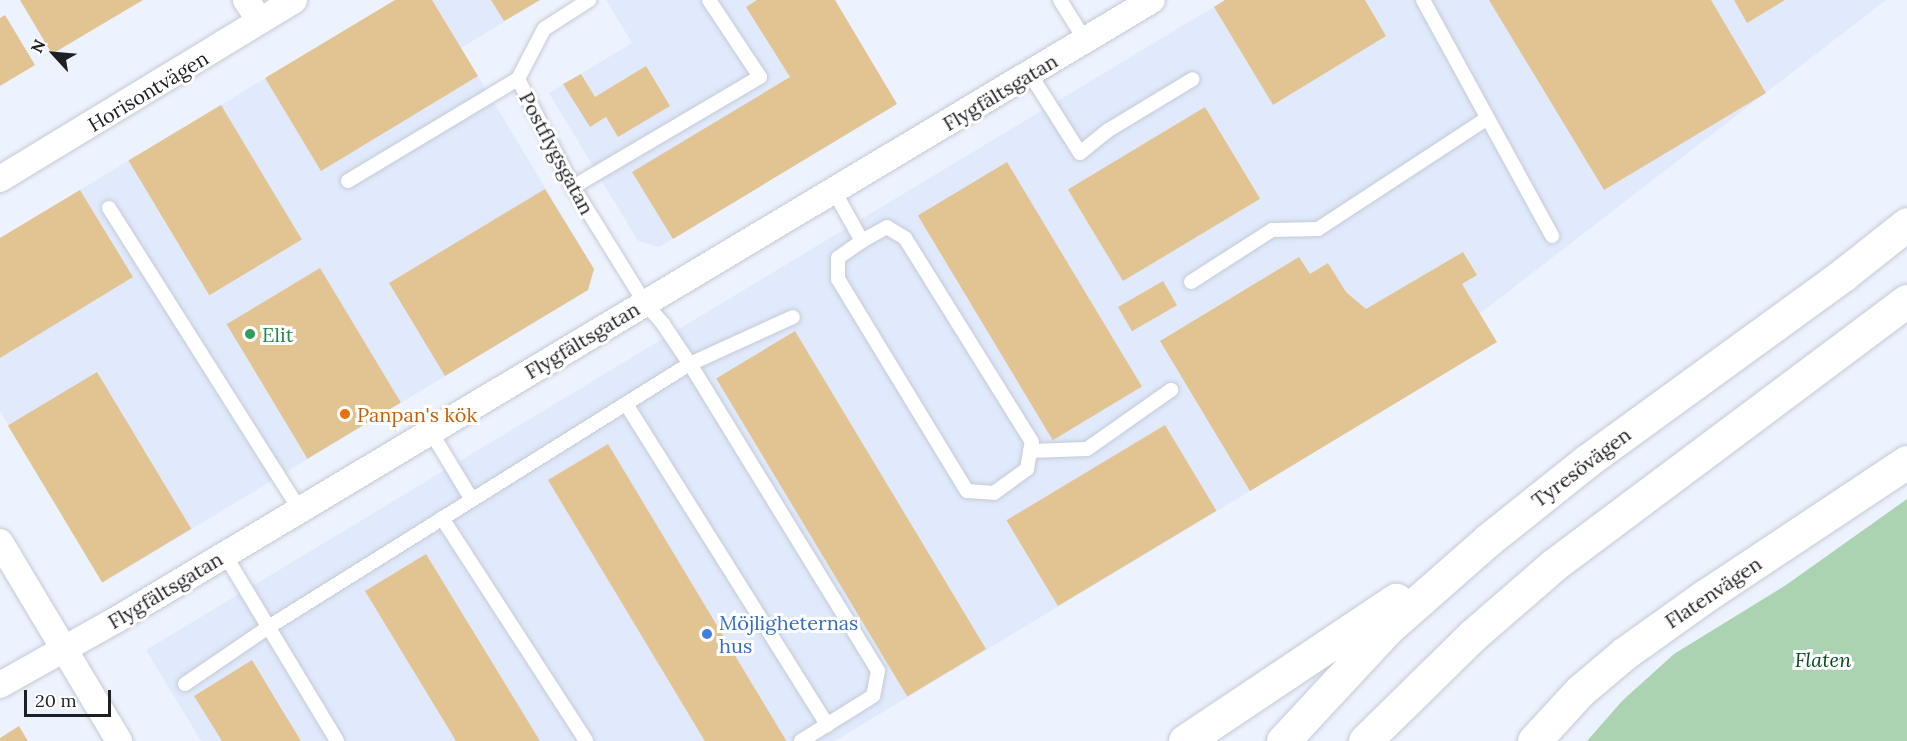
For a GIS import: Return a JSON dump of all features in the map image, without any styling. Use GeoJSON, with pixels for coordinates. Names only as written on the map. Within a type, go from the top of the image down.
{"type":"FeatureCollection","features":[{"type":"Feature","properties":{"kind":"main road","name":"Tyresövägen"},"geometry":{"type":"LineString","coordinates":[[1283,741],[1388,628],[1488,540],[1587,460],[1907,224]]}},
{"type":"Feature","properties":{"kind":"main road"},"geometry":{"type":"LineString","coordinates":[[1365,741],[1473,635],[1555,564],[1907,301]]}},
{"type":"Feature","properties":{"kind":"main road","name":"Flatenvägen"},"geometry":{"type":"LineString","coordinates":[[1533,741],[1580,691],[1625,653],[1907,462]]}},
{"type":"Feature","properties":{"kind":"main road"},"geometry":{"type":"LineString","coordinates":[[1185,741],[1488,540]]}},
{"type":"Feature","properties":{"kind":"street"},"geometry":{"type":"LineString","coordinates":[[246,0],[260,21]]}},
{"type":"Feature","properties":{"kind":"street","name":"Horisontvägen"},"geometry":{"type":"LineString","coordinates":[[0,179],[294,0]]}},
{"type":"Feature","properties":{"kind":"street","name":"Flygfältsgatan"},"geometry":{"type":"LineString","coordinates":[[6,682],[116,620],[1152,0]]}},
{"type":"Feature","properties":{"kind":"street"},"geometry":{"type":"LineString","coordinates":[[0,542],[65,647],[119,741]]}},
{"type":"Feature","properties":{"kind":"lane"},"geometry":{"type":"LineString","coordinates":[[518,79],[544,29],[589,0]]}},
{"type":"Feature","properties":{"kind":"lane"},"geometry":{"type":"LineString","coordinates":[[573,188],[760,77],[709,0]]}},
{"type":"Feature","properties":{"kind":"lane"},"geometry":{"type":"LineString","coordinates":[[1060,0],[1085,40]]}},
{"type":"Feature","properties":{"kind":"lane"},"geometry":{"type":"LineString","coordinates":[[1423,0],[1552,236]]}},
{"type":"Feature","properties":{"kind":"lane"},"geometry":{"type":"LineString","coordinates":[[1030,74],[1080,153],[1107,131],[1193,79]]}},
{"type":"Feature","properties":{"kind":"lane","name":"Postflygsgatan"},"geometry":{"type":"LineString","coordinates":[[348,181],[518,79],[573,188],[645,303],[663,324],[690,364],[878,671],[873,696],[801,741]]}},
{"type":"Feature","properties":{"kind":"lane"},"geometry":{"type":"LineString","coordinates":[[1191,282],[1272,230],[1317,229],[1486,119]]}},
{"type":"Feature","properties":{"kind":"lane"},"geometry":{"type":"LineString","coordinates":[[834,191],[862,241]]}},
{"type":"Feature","properties":{"kind":"lane"},"geometry":{"type":"LineString","coordinates":[[109,208],[300,510]]}},
{"type":"Feature","properties":{"kind":"lane"},"geometry":{"type":"LineString","coordinates":[[887,227],[905,238],[1032,442],[1030,451],[1027,469],[994,493],[968,492],[838,279],[838,258],[887,227]]}},
{"type":"Feature","properties":{"kind":"lane"},"geometry":{"type":"LineString","coordinates":[[185,684],[267,628],[690,364],[793,317]]}},
{"type":"Feature","properties":{"kind":"lane"},"geometry":{"type":"LineString","coordinates":[[1030,451],[1087,449],[1172,390]]}},
{"type":"Feature","properties":{"kind":"lane"},"geometry":{"type":"LineString","coordinates":[[626,404],[826,725]]}},
{"type":"Feature","properties":{"kind":"lane"},"geometry":{"type":"LineString","coordinates":[[431,432],[472,500]]}},
{"type":"Feature","properties":{"kind":"lane"},"geometry":{"type":"LineString","coordinates":[[442,518],[586,741]]}},
{"type":"Feature","properties":{"kind":"lane"},"geometry":{"type":"LineString","coordinates":[[225,555],[267,628],[338,741]]}},
{"type":"Feature","properties":{"kind":"shaded area"},"geometry":{"type":"Polygon","coordinates":[[[395,0],[540,0],[461,48],[594,269],[588,290],[104,582],[0,411],[0,238],[395,0]]]}},
{"type":"Feature","properties":{"kind":"shaded area"},"geometry":{"type":"Polygon","coordinates":[[[606,0],[834,0],[897,104],[659,247],[638,241],[549,93],[632,43],[606,0]]]}},
{"type":"Feature","properties":{"kind":"shaded area"},"geometry":{"type":"Polygon","coordinates":[[[1225,0],[1886,0],[1250,491],[835,741],[201,741],[146,650],[1225,0]]]}},
{"type":"Feature","properties":{"kind":"green space","name":"Flaten"},"geometry":{"type":"Polygon","coordinates":[[[1907,499],[1907,741],[1587,741],[1622,701],[1674,654],[1786,585],[1907,499]]]}},
{"type":"Feature","properties":{"kind":"building"},"geometry":{"type":"Polygon","coordinates":[[[20,0],[143,0],[52,54],[20,0]]]}},
{"type":"Feature","properties":{"kind":"building"},"geometry":{"type":"Polygon","coordinates":[[[395,0],[432,0],[478,76],[321,171],[265,78],[395,0]]]}},
{"type":"Feature","properties":{"kind":"building"},"geometry":{"type":"Polygon","coordinates":[[[491,0],[540,0],[504,21],[491,0]]]}},
{"type":"Feature","properties":{"kind":"building"},"geometry":{"type":"Polygon","coordinates":[[[757,0],[835,0],[897,104],[673,239],[632,172],[790,77],[746,7],[757,0]]]}},
{"type":"Feature","properties":{"kind":"building"},"geometry":{"type":"Polygon","coordinates":[[[1225,0],[1365,0],[1386,36],[1273,105],[1214,7],[1225,0]]]}},
{"type":"Feature","properties":{"kind":"building"},"geometry":{"type":"Polygon","coordinates":[[[1489,0],[1711,0],[1766,93],[1604,190],[1489,0]]]}},
{"type":"Feature","properties":{"kind":"building"},"geometry":{"type":"Polygon","coordinates":[[[1734,0],[1785,0],[1747,23],[1734,0]]]}},
{"type":"Feature","properties":{"kind":"building"},"geometry":{"type":"Polygon","coordinates":[[[5,15],[35,65],[0,86],[0,18],[5,15]]]}},
{"type":"Feature","properties":{"kind":"building"},"geometry":{"type":"Polygon","coordinates":[[[646,66],[670,106],[618,137],[606,117],[590,127],[563,84],[581,74],[595,97],[646,66]]]}},
{"type":"Feature","properties":{"kind":"building"},"geometry":{"type":"Polygon","coordinates":[[[221,105],[302,240],[209,295],[128,161],[221,105]]]}},
{"type":"Feature","properties":{"kind":"building"},"geometry":{"type":"Polygon","coordinates":[[[1205,107],[1260,199],[1123,281],[1068,189],[1205,107]]]}},
{"type":"Feature","properties":{"kind":"building"},"geometry":{"type":"Polygon","coordinates":[[[1007,162],[1142,387],[1053,440],[918,216],[1007,162]]]}},
{"type":"Feature","properties":{"kind":"building"},"geometry":{"type":"Polygon","coordinates":[[[545,189],[594,269],[588,290],[445,376],[389,283],[545,189]]]}},
{"type":"Feature","properties":{"kind":"building"},"geometry":{"type":"Polygon","coordinates":[[[80,190],[133,277],[0,358],[0,238],[80,190]]]}},
{"type":"Feature","properties":{"kind":"building"},"geometry":{"type":"Polygon","coordinates":[[[1463,252],[1477,275],[1462,284],[1497,342],[1250,491],[1160,341],[1299,257],[1310,274],[1328,263],[1346,292],[1366,309],[1463,252]]]}},
{"type":"Feature","properties":{"kind":"building"},"geometry":{"type":"Polygon","coordinates":[[[320,268],[401,403],[307,459],[227,324],[320,268]]]}},
{"type":"Feature","properties":{"kind":"building"},"geometry":{"type":"Polygon","coordinates":[[[1163,281],[1177,305],[1132,331],[1118,307],[1163,281]]]}},
{"type":"Feature","properties":{"kind":"building"},"geometry":{"type":"Polygon","coordinates":[[[795,331],[986,649],[907,696],[716,378],[795,331]]]}},
{"type":"Feature","properties":{"kind":"building"},"geometry":{"type":"Polygon","coordinates":[[[97,372],[191,529],[102,582],[8,426],[97,372]]]}},
{"type":"Feature","properties":{"kind":"building"},"geometry":{"type":"Polygon","coordinates":[[[1165,425],[1217,511],[1058,606],[1006,520],[1165,425]]]}},
{"type":"Feature","properties":{"kind":"building"},"geometry":{"type":"Polygon","coordinates":[[[608,444],[786,741],[705,741],[548,480],[608,444]]]}},
{"type":"Feature","properties":{"kind":"building"},"geometry":{"type":"Polygon","coordinates":[[[426,554],[540,741],[456,741],[365,591],[426,554]]]}},
{"type":"Feature","properties":{"kind":"building"},"geometry":{"type":"Polygon","coordinates":[[[252,660],[301,741],[222,741],[194,696],[252,660]]]}},
{"type":"Feature","properties":{"kind":"building"},"geometry":{"type":"Polygon","coordinates":[[[19,726],[28,741],[0,741],[0,738],[19,726]]]}},
{"type":"Feature","properties":{"kind":"place","name":"Elit"},"geometry":{"type":"Point","coordinates":[250,334]}},
{"type":"Feature","properties":{"kind":"place","name":"Panpan's kök"},"geometry":{"type":"Point","coordinates":[345,414]}},
{"type":"Feature","properties":{"kind":"place","name":"Möjligheternas hus"},"geometry":{"type":"Point","coordinates":[707,634]}}]}
